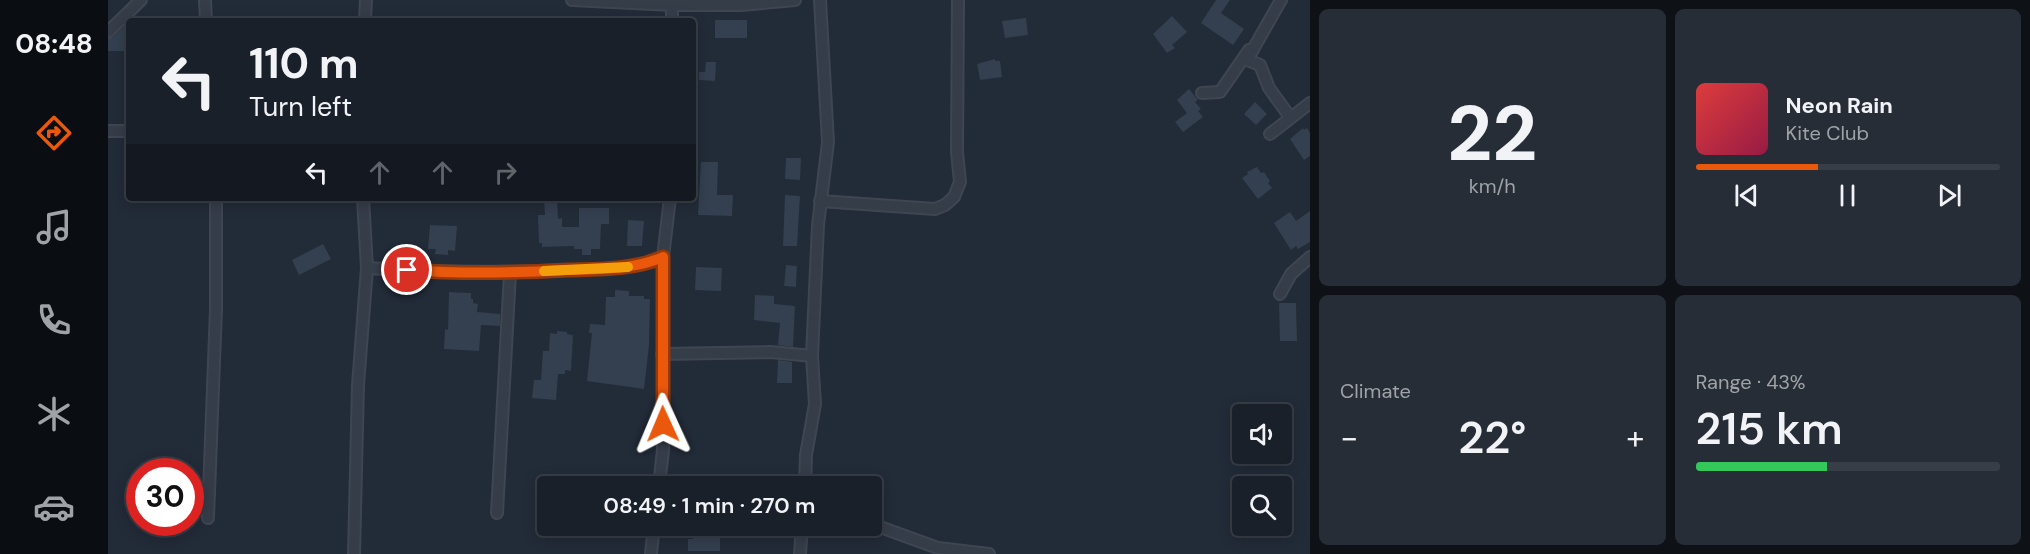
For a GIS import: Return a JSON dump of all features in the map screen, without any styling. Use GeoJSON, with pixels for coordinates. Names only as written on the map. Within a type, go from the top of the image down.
{"type":"FeatureCollection","features":[{"type":"Feature","properties":{"kind":"street"},"geometry":{"type":"LineString","coordinates":[[108,32],[141,0]]}},
{"type":"Feature","properties":{"kind":"street"},"geometry":{"type":"LineString","coordinates":[[205,0],[206,18]]}},
{"type":"Feature","properties":{"kind":"street"},"geometry":{"type":"LineString","coordinates":[[365,18],[366,0]]}},
{"type":"Feature","properties":{"kind":"street"},"geometry":{"type":"LineString","coordinates":[[572,0],[672,5],[741,5],[795,0]]}},
{"type":"Feature","properties":{"kind":"street"},"geometry":{"type":"LineString","coordinates":[[805,476],[806,455],[815,404],[812,356],[818,225],[828,142],[820,0]]}},
{"type":"Feature","properties":{"kind":"street"},"geometry":{"type":"LineString","coordinates":[[820,201],[935,209],[945,206],[954,197],[960,182],[957,152],[958,0]]}},
{"type":"Feature","properties":{"kind":"street"},"geometry":{"type":"LineString","coordinates":[[1202,93],[1220,92],[1281,0]]}},
{"type":"Feature","properties":{"kind":"street"},"geometry":{"type":"LineString","coordinates":[[1281,0],[1247,60],[1260,66],[1269,87],[1290,117]]}},
{"type":"Feature","properties":{"kind":"street"},"geometry":{"type":"LineString","coordinates":[[672,5],[672,18]]}},
{"type":"Feature","properties":{"kind":"street"},"geometry":{"type":"LineString","coordinates":[[1270,134],[1310,103]]}},
{"type":"Feature","properties":{"kind":"street"},"geometry":{"type":"LineString","coordinates":[[108,131],[126,131]]}},
{"type":"Feature","properties":{"kind":"street"},"geometry":{"type":"LineString","coordinates":[[208,518],[216,309],[216,201]]}},
{"type":"Feature","properties":{"kind":"street"},"geometry":{"type":"LineString","coordinates":[[354,554],[358,385],[367,268],[363,201]]}},
{"type":"Feature","properties":{"kind":"street"},"geometry":{"type":"LineString","coordinates":[[660,476],[663,450],[663,257],[670,201]]}},
{"type":"Feature","properties":{"kind":"street"},"geometry":{"type":"LineString","coordinates":[[367,268],[447,273],[510,273],[626,267],[646,264],[663,257]]}},
{"type":"Feature","properties":{"kind":"street"},"geometry":{"type":"LineString","coordinates":[[1281,294],[1291,274],[1310,257]]}},
{"type":"Feature","properties":{"kind":"street"},"geometry":{"type":"LineString","coordinates":[[497,513],[510,273]]}},
{"type":"Feature","properties":{"kind":"street"},"geometry":{"type":"LineString","coordinates":[[662,354],[771,352],[812,356]]}},
{"type":"Feature","properties":{"kind":"street"},"geometry":{"type":"LineString","coordinates":[[882,528],[938,548],[989,554]]}},
{"type":"Feature","properties":{"kind":"street"},"geometry":{"type":"LineString","coordinates":[[651,554],[653,536]]}},
{"type":"Feature","properties":{"kind":"street"},"geometry":{"type":"LineString","coordinates":[[800,554],[801,536]]}},
{"type":"Feature","properties":{"kind":"building"},"geometry":{"type":"Polygon","coordinates":[[[1216,0],[1230,0],[1221,13],[1244,29],[1233,45],[1201,23],[1216,0]]]}},
{"type":"Feature","properties":{"kind":"building"},"geometry":{"type":"Polygon","coordinates":[[[1172,16],[1187,32],[1172,45],[1175,48],[1167,53],[1153,34],[1172,16]]]}},
{"type":"Feature","properties":{"kind":"building"},"geometry":{"type":"Polygon","coordinates":[[[1026,18],[1028,35],[1005,38],[1002,21],[1026,18]]]}},
{"type":"Feature","properties":{"kind":"building"},"geometry":{"type":"Polygon","coordinates":[[[715,20],[747,20],[747,38],[715,38],[715,20]]]}},
{"type":"Feature","properties":{"kind":"building"},"geometry":{"type":"Polygon","coordinates":[[[126,25],[126,51],[108,51],[108,39],[126,25]]]}},
{"type":"Feature","properties":{"kind":"building"},"geometry":{"type":"Polygon","coordinates":[[[995,59],[995,61],[1000,61],[1002,77],[980,80],[977,64],[995,59]]]}},
{"type":"Feature","properties":{"kind":"building"},"geometry":{"type":"Polygon","coordinates":[[[706,62],[716,62],[715,81],[699,80],[699,72],[705,72],[706,62]]]}},
{"type":"Feature","properties":{"kind":"building"},"geometry":{"type":"Polygon","coordinates":[[[1189,89],[1198,100],[1195,102],[1201,109],[1198,111],[1203,117],[1183,132],[1175,122],[1187,113],[1177,100],[1189,89]]]}},
{"type":"Feature","properties":{"kind":"building"},"geometry":{"type":"Polygon","coordinates":[[[1255,102],[1267,114],[1256,125],[1244,114],[1255,102]]]}},
{"type":"Feature","properties":{"kind":"building"},"geometry":{"type":"Polygon","coordinates":[[[1303,128],[1304,130],[1307,128],[1310,133],[1310,156],[1304,160],[1290,139],[1303,128]]]}},
{"type":"Feature","properties":{"kind":"building"},"geometry":{"type":"Polygon","coordinates":[[[786,158],[801,158],[800,180],[785,179],[786,158]]]}},
{"type":"Feature","properties":{"kind":"building"},"geometry":{"type":"Polygon","coordinates":[[[701,162],[718,162],[717,195],[733,195],[732,216],[698,215],[701,162]]]}},
{"type":"Feature","properties":{"kind":"building"},"geometry":{"type":"Polygon","coordinates":[[[1257,167],[1261,173],[1264,172],[1272,188],[1258,199],[1242,178],[1248,174],[1247,172],[1257,167]]]}},
{"type":"Feature","properties":{"kind":"building"},"geometry":{"type":"Polygon","coordinates":[[[785,195],[800,196],[797,246],[783,246],[785,195]]]}},
{"type":"Feature","properties":{"kind":"building"},"geometry":{"type":"Polygon","coordinates":[[[544,201],[557,201],[558,219],[562,218],[562,227],[579,227],[579,208],[609,208],[609,224],[601,224],[600,249],[591,249],[591,255],[582,255],[582,249],[574,249],[574,246],[542,247],[542,243],[539,243],[538,215],[545,215],[544,201]]]}},
{"type":"Feature","properties":{"kind":"building"},"geometry":{"type":"Polygon","coordinates":[[[1310,211],[1310,242],[1291,250],[1274,223],[1290,212],[1296,221],[1310,211]]]}},
{"type":"Feature","properties":{"kind":"building"},"geometry":{"type":"Polygon","coordinates":[[[628,220],[644,221],[642,246],[627,246],[628,220]]]}},
{"type":"Feature","properties":{"kind":"building"},"geometry":{"type":"Polygon","coordinates":[[[430,225],[457,226],[455,251],[448,250],[448,255],[435,254],[436,249],[428,249],[430,225]]]}},
{"type":"Feature","properties":{"kind":"building"},"geometry":{"type":"Polygon","coordinates":[[[323,244],[331,259],[299,275],[292,260],[323,244]]]}},
{"type":"Feature","properties":{"kind":"building"},"geometry":{"type":"Polygon","coordinates":[[[786,265],[797,266],[796,287],[784,286],[786,265]]]}},
{"type":"Feature","properties":{"kind":"building"},"geometry":{"type":"Polygon","coordinates":[[[696,267],[722,268],[721,291],[695,290],[696,267]]]}},
{"type":"Feature","properties":{"kind":"building"},"geometry":{"type":"Polygon","coordinates":[[[615,290],[629,291],[629,296],[644,296],[644,299],[650,299],[649,345],[644,389],[587,381],[592,333],[589,333],[590,324],[605,325],[606,297],[615,297],[615,290]]]}},
{"type":"Feature","properties":{"kind":"building"},"geometry":{"type":"Polygon","coordinates":[[[449,292],[471,293],[473,303],[478,304],[477,312],[500,314],[500,326],[481,325],[479,351],[444,349],[445,329],[448,330],[449,292]]]}},
{"type":"Feature","properties":{"kind":"building"},"geometry":{"type":"Polygon","coordinates":[[[755,295],[774,296],[774,304],[795,306],[793,347],[778,345],[780,323],[754,320],[755,295]]]}},
{"type":"Feature","properties":{"kind":"building"},"geometry":{"type":"Polygon","coordinates":[[[1279,303],[1296,303],[1297,341],[1280,341],[1279,303]]]}},
{"type":"Feature","properties":{"kind":"building"},"geometry":{"type":"Polygon","coordinates":[[[557,331],[573,335],[571,371],[565,370],[565,374],[558,374],[556,400],[532,398],[534,380],[541,380],[543,351],[549,351],[550,333],[557,334],[557,331]]]}},
{"type":"Feature","properties":{"kind":"building"},"geometry":{"type":"Polygon","coordinates":[[[778,360],[792,362],[792,383],[777,383],[778,360]]]}},
{"type":"Feature","properties":{"kind":"building"},"geometry":{"type":"Polygon","coordinates":[[[693,536],[720,536],[720,551],[688,551],[688,539],[693,539],[693,536]]]}},
{"type":"Feature","properties":{"kind":"slow traffic"},"geometry":{"type":"LineString","coordinates":[[544,271],[628,267]]}},
{"type":"Feature","properties":{"kind":"route"},"geometry":{"type":"LineString","coordinates":[[407,270],[447,273],[510,273],[626,267],[646,264],[663,257],[663,424]]}}]}
